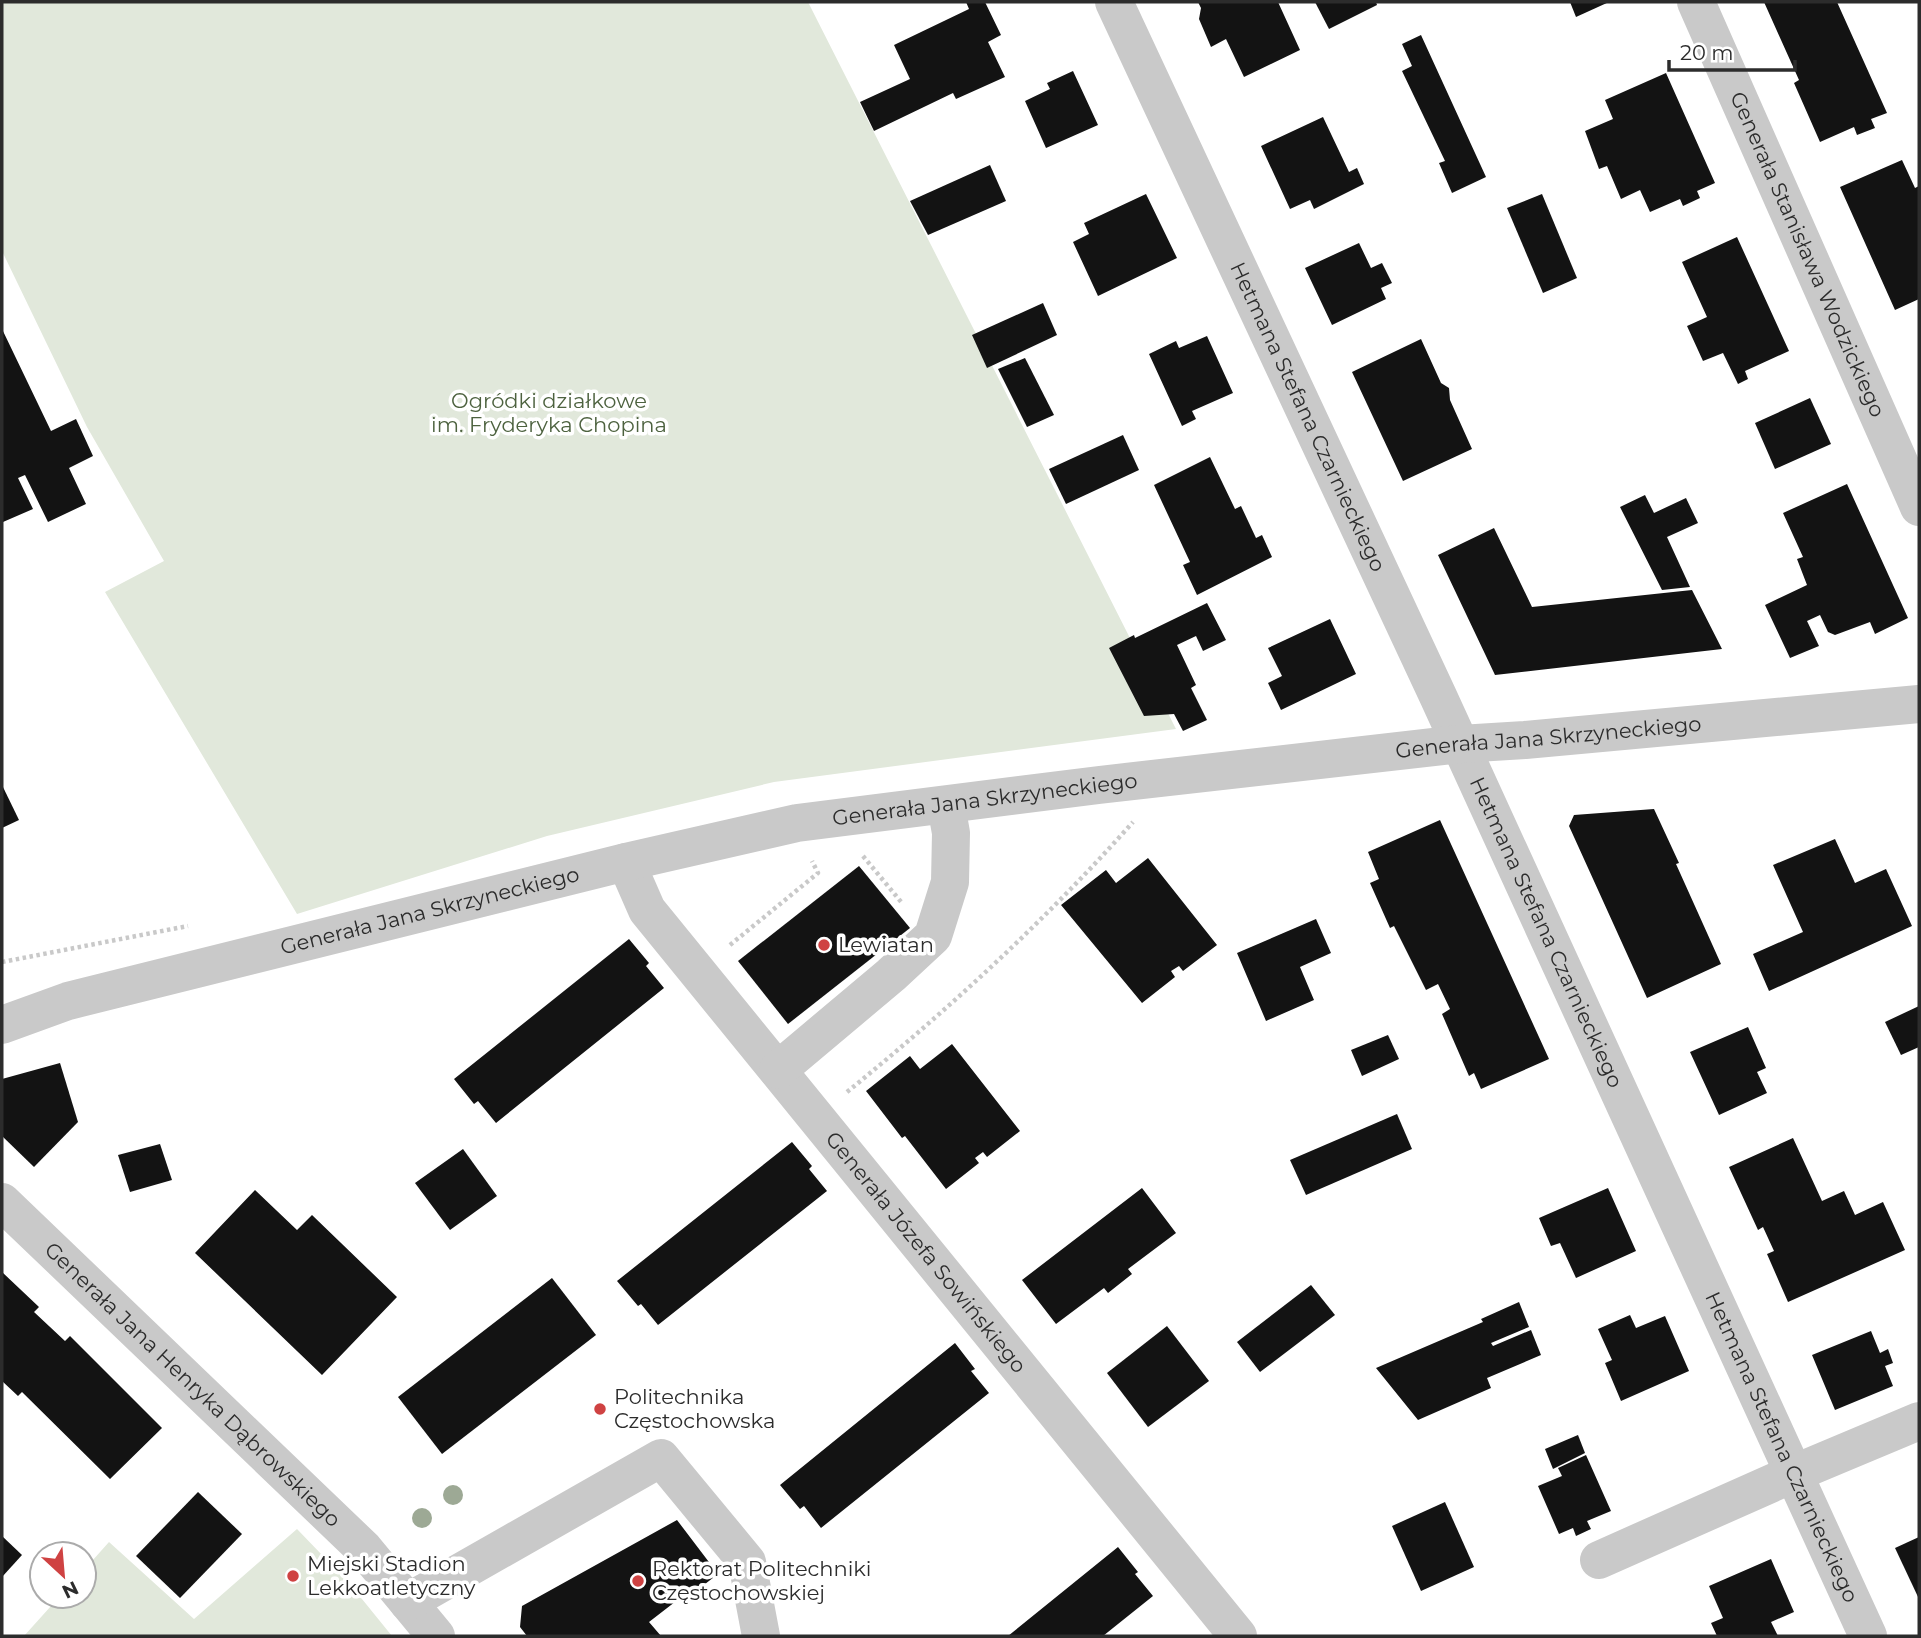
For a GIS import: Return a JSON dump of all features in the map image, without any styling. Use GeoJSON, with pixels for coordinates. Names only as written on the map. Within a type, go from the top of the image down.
{"type":"FeatureCollection","features":[{"type":"Feature","properties":{"kind":"street","name":"Hetmana Stefana Czarnieckiego"},"geometry":{"type":"LineString","coordinates":[[1114,2],[1460,744],[1868,1636]]}},
{"type":"Feature","properties":{"kind":"street","name":"Generała Stanisława Wodzickiego"},"geometry":{"type":"LineString","coordinates":[[1696,2],[1919,507]]}},
{"type":"Feature","properties":{"kind":"street","name":"Generała Jana Skrzyneckiego"},"geometry":{"type":"LineString","coordinates":[[2,1026],[68,1001],[626,862],[797,824],[1460,744],[1919,704]]}},
{"type":"Feature","properties":{"kind":"street"},"geometry":{"type":"LineString","coordinates":[[778,1070],[933,936],[950,881],[951,833],[946,805]]}},
{"type":"Feature","properties":{"kind":"street","name":"Generała Józefa Sowińskiego"},"geometry":{"type":"LineString","coordinates":[[626,862],[647,910],[1238,1636]]}},
{"type":"Feature","properties":{"kind":"street","name":"Generała Jana Skrzyneckiego"},"geometry":{"type":"LineString","coordinates":[[2,1005],[68,1001]]}},
{"type":"Feature","properties":{"kind":"street","name":"Generała Jana Henryka Dąbrowskiego"},"geometry":{"type":"LineString","coordinates":[[2,1202],[364,1549],[436,1636]]}},
{"type":"Feature","properties":{"kind":"street"},"geometry":{"type":"LineString","coordinates":[[1599,1560],[1919,1421]]}},
{"type":"Feature","properties":{"kind":"street"},"geometry":{"type":"LineString","coordinates":[[408,1602],[661,1458],[747,1562],[761,1636]]}},
{"type":"Feature","properties":{"kind":"path"},"geometry":{"type":"LineString","coordinates":[[841,1097],[944,1011],[1096,863],[1140,814]]}},
{"type":"Feature","properties":{"kind":"path"},"geometry":{"type":"LineString","coordinates":[[856,847],[904,906]]}},
{"type":"Feature","properties":{"kind":"path"},"geometry":{"type":"LineString","coordinates":[[722,952],[818,873],[809,853]]}},
{"type":"Feature","properties":{"kind":"path"},"geometry":{"type":"LineString","coordinates":[[2,962],[191,925]]}},
{"type":"Feature","properties":{"kind":"green space","name":"Ogródki działkowe im. Fryderyka Chopina"},"geometry":{"type":"Polygon","coordinates":[[[2,2],[808,2],[1176,729],[774,782],[547,836],[297,914],[105,592],[164,561],[87,427],[2,251],[2,2]]]}},
{"type":"Feature","properties":{"kind":"green space","name":"Miejski Stadion Lekkoatletyczny"},"geometry":{"type":"Polygon","coordinates":[[[297,1529],[349,1583],[392,1636],[24,1636],[47,1610],[98,1610],[98,1554],[109,1542],[194,1619],[297,1529]]]}},
{"type":"Feature","properties":{"kind":"building"},"geometry":{"type":"Polygon","coordinates":[[[966,2],[985,2],[1001,35],[988,42],[1005,77],[956,99],[953,93],[874,131],[860,102],[910,79],[894,45],[969,9],[966,2]]]}},
{"type":"Feature","properties":{"kind":"building"},"geometry":{"type":"Polygon","coordinates":[[[1198,2],[1278,2],[1300,50],[1244,77],[1226,39],[1211,47],[1199,19],[1201,8],[1198,2]]]}},
{"type":"Feature","properties":{"kind":"building"},"geometry":{"type":"Polygon","coordinates":[[[1315,2],[1376,2],[1377,5],[1329,29],[1315,2]]]}},
{"type":"Feature","properties":{"kind":"building"},"geometry":{"type":"Polygon","coordinates":[[[1570,2],[1609,2],[1576,17],[1570,2]]]}},
{"type":"Feature","properties":{"kind":"building"},"geometry":{"type":"Polygon","coordinates":[[[1764,2],[1837,2],[1887,113],[1871,119],[1875,128],[1857,135],[1854,127],[1820,142],[1794,83],[1799,80],[1764,2]]]}},
{"type":"Feature","properties":{"kind":"building"},"geometry":{"type":"Polygon","coordinates":[[[1421,35],[1486,177],[1452,193],[1439,163],[1445,161],[1402,71],[1412,66],[1402,44],[1421,35]]]}},
{"type":"Feature","properties":{"kind":"building"},"geometry":{"type":"Polygon","coordinates":[[[1073,71],[1098,125],[1046,148],[1025,101],[1050,89],[1047,83],[1073,71]]]}},
{"type":"Feature","properties":{"kind":"building"},"geometry":{"type":"Polygon","coordinates":[[[1666,73],[1715,183],[1697,191],[1700,198],[1683,206],[1680,199],[1650,212],[1640,190],[1621,199],[1607,166],[1599,169],[1585,131],[1613,119],[1605,100],[1666,73]]]}},
{"type":"Feature","properties":{"kind":"building"},"geometry":{"type":"Polygon","coordinates":[[[1323,117],[1349,172],[1357,168],[1364,184],[1314,209],[1310,200],[1290,209],[1261,146],[1323,117]]]}},
{"type":"Feature","properties":{"kind":"building"},"geometry":{"type":"Polygon","coordinates":[[[1902,160],[1915,188],[1919,186],[1919,299],[1895,310],[1840,187],[1902,160]]]}},
{"type":"Feature","properties":{"kind":"building"},"geometry":{"type":"Polygon","coordinates":[[[990,165],[1006,201],[928,235],[910,201],[990,165]]]}},
{"type":"Feature","properties":{"kind":"building"},"geometry":{"type":"Polygon","coordinates":[[[1146,194],[1177,258],[1098,296],[1073,242],[1089,234],[1084,223],[1146,194]]]}},
{"type":"Feature","properties":{"kind":"building"},"geometry":{"type":"Polygon","coordinates":[[[1542,194],[1577,278],[1543,293],[1507,208],[1542,194]]]}},
{"type":"Feature","properties":{"kind":"building"},"geometry":{"type":"Polygon","coordinates":[[[1737,237],[1789,351],[1745,371],[1748,379],[1738,384],[1723,353],[1703,361],[1687,326],[1707,317],[1682,262],[1737,237]]]}},
{"type":"Feature","properties":{"kind":"building"},"geometry":{"type":"Polygon","coordinates":[[[1359,243],[1371,268],[1382,263],[1392,283],[1381,288],[1386,299],[1332,325],[1305,268],[1359,243]]]}},
{"type":"Feature","properties":{"kind":"building"},"geometry":{"type":"Polygon","coordinates":[[[1043,303],[1057,335],[987,368],[972,335],[1043,303]]]}},
{"type":"Feature","properties":{"kind":"building"},"geometry":{"type":"Polygon","coordinates":[[[2,329],[51,431],[76,419],[93,456],[69,468],[86,504],[48,522],[25,475],[18,478],[33,509],[3,522],[2,520],[2,329]]]}},
{"type":"Feature","properties":{"kind":"building"},"geometry":{"type":"Polygon","coordinates":[[[1207,336],[1233,393],[1192,411],[1196,419],[1182,426],[1149,354],[1176,341],[1179,348],[1207,336]]]}},
{"type":"Feature","properties":{"kind":"building"},"geometry":{"type":"Polygon","coordinates":[[[1421,339],[1441,383],[1449,388],[1450,400],[1472,449],[1403,481],[1352,372],[1421,339]]]}},
{"type":"Feature","properties":{"kind":"building"},"geometry":{"type":"Polygon","coordinates":[[[1025,358],[1054,415],[1027,427],[998,369],[1025,358]]]}},
{"type":"Feature","properties":{"kind":"building"},"geometry":{"type":"Polygon","coordinates":[[[1810,398],[1831,444],[1775,469],[1755,423],[1810,398]]]}},
{"type":"Feature","properties":{"kind":"building"},"geometry":{"type":"Polygon","coordinates":[[[1123,435],[1139,470],[1066,504],[1049,469],[1123,435]]]}},
{"type":"Feature","properties":{"kind":"building"},"geometry":{"type":"Polygon","coordinates":[[[1210,457],[1235,509],[1241,506],[1256,538],[1262,535],[1272,557],[1197,595],[1183,565],[1190,562],[1154,485],[1210,457]]]}},
{"type":"Feature","properties":{"kind":"building"},"geometry":{"type":"Polygon","coordinates":[[[1847,484],[1908,618],[1875,634],[1870,622],[1835,635],[1828,632],[1820,615],[1807,621],[1819,646],[1790,658],[1765,605],[1807,585],[1797,559],[1803,557],[1783,513],[1847,484]]]}},
{"type":"Feature","properties":{"kind":"building"},"geometry":{"type":"Polygon","coordinates":[[[1645,495],[1654,513],[1686,498],[1698,523],[1667,537],[1690,587],[1662,590],[1620,507],[1645,495]]]}},
{"type":"Feature","properties":{"kind":"building"},"geometry":{"type":"Polygon","coordinates":[[[1494,528],[1532,607],[1692,590],[1722,649],[1495,675],[1438,555],[1494,528]]]}},
{"type":"Feature","properties":{"kind":"building"},"geometry":{"type":"Polygon","coordinates":[[[1207,603],[1226,640],[1203,651],[1196,636],[1177,645],[1196,685],[1191,688],[1207,720],[1183,731],[1174,714],[1144,716],[1109,648],[1207,603]]]}},
{"type":"Feature","properties":{"kind":"building"},"geometry":{"type":"Polygon","coordinates":[[[1330,619],[1356,674],[1281,710],[1268,683],[1282,676],[1268,648],[1330,619]]]}},
{"type":"Feature","properties":{"kind":"building"},"geometry":{"type":"Polygon","coordinates":[[[2,785],[19,820],[2,828],[2,785]]]}},
{"type":"Feature","properties":{"kind":"building"},"geometry":{"type":"Polygon","coordinates":[[[1654,809],[1721,964],[1647,998],[1569,826],[1574,815],[1654,809]]]}},
{"type":"Feature","properties":{"kind":"building"},"geometry":{"type":"Polygon","coordinates":[[[1440,820],[1549,1059],[1481,1089],[1474,1073],[1469,1076],[1442,1014],[1450,1009],[1438,984],[1426,990],[1394,926],[1390,928],[1370,883],[1379,879],[1368,852],[1440,820]]]}},
{"type":"Feature","properties":{"kind":"building"},"geometry":{"type":"Polygon","coordinates":[[[1835,839],[1855,883],[1886,869],[1912,926],[1769,991],[1753,954],[1803,932],[1773,865],[1835,839]]]}},
{"type":"Feature","properties":{"kind":"building"},"geometry":{"type":"Polygon","coordinates":[[[1148,858],[1217,945],[1183,971],[1179,966],[1171,971],[1175,977],[1142,1003],[1061,905],[1106,870],[1116,883],[1148,858]]]}},
{"type":"Feature","properties":{"kind":"building","name":"Lewiatan"},"geometry":{"type":"Polygon","coordinates":[[[859,866],[910,928],[788,1024],[738,961],[859,866]]]}},
{"type":"Feature","properties":{"kind":"building"},"geometry":{"type":"Polygon","coordinates":[[[1316,919],[1331,953],[1300,967],[1314,1000],[1266,1021],[1237,953],[1316,919]]]}},
{"type":"Feature","properties":{"kind":"building"},"geometry":{"type":"Polygon","coordinates":[[[629,939],[649,963],[646,966],[664,988],[496,1123],[478,1101],[474,1104],[454,1079],[629,939]]]}},
{"type":"Feature","properties":{"kind":"building"},"geometry":{"type":"Polygon","coordinates":[[[1919,1006],[1919,1047],[1901,1055],[1885,1022],[1919,1006]]]}},
{"type":"Feature","properties":{"kind":"building"},"geometry":{"type":"Polygon","coordinates":[[[1748,1027],[1766,1068],[1757,1072],[1767,1093],[1719,1115],[1690,1052],[1748,1027]]]}},
{"type":"Feature","properties":{"kind":"building"},"geometry":{"type":"Polygon","coordinates":[[[1388,1035],[1399,1059],[1362,1076],[1351,1050],[1388,1035]]]}},
{"type":"Feature","properties":{"kind":"building"},"geometry":{"type":"Polygon","coordinates":[[[952,1044],[1020,1131],[987,1157],[983,1152],[975,1158],[979,1163],[946,1189],[866,1091],[910,1056],[920,1069],[952,1044]]]}},
{"type":"Feature","properties":{"kind":"building"},"geometry":{"type":"Polygon","coordinates":[[[60,1063],[78,1122],[34,1167],[2,1136],[2,1079],[60,1063]]]}},
{"type":"Feature","properties":{"kind":"building"},"geometry":{"type":"Polygon","coordinates":[[[1397,1114],[1412,1149],[1306,1195],[1290,1160],[1397,1114]]]}},
{"type":"Feature","properties":{"kind":"building"},"geometry":{"type":"Polygon","coordinates":[[[1793,1138],[1822,1201],[1844,1191],[1855,1215],[1883,1202],[1905,1250],[1788,1302],[1767,1254],[1774,1251],[1763,1227],[1758,1230],[1729,1167],[1793,1138]]]}},
{"type":"Feature","properties":{"kind":"building"},"geometry":{"type":"Polygon","coordinates":[[[792,1142],[812,1166],[809,1169],[827,1191],[658,1325],[617,1281],[792,1142]]]}},
{"type":"Feature","properties":{"kind":"building"},"geometry":{"type":"Polygon","coordinates":[[[160,1144],[172,1180],[130,1192],[118,1155],[160,1144]]]}},
{"type":"Feature","properties":{"kind":"building"},"geometry":{"type":"Polygon","coordinates":[[[463,1149],[497,1196],[450,1230],[415,1183],[463,1149]]]}},
{"type":"Feature","properties":{"kind":"building"},"geometry":{"type":"Polygon","coordinates":[[[1142,1188],[1176,1233],[1128,1269],[1132,1274],[1108,1293],[1104,1288],[1056,1324],[1022,1280],[1142,1188]]]}},
{"type":"Feature","properties":{"kind":"building"},"geometry":{"type":"Polygon","coordinates":[[[1608,1188],[1636,1251],[1576,1278],[1560,1243],[1551,1246],[1539,1218],[1608,1188]]]}},
{"type":"Feature","properties":{"kind":"building"},"geometry":{"type":"Polygon","coordinates":[[[255,1190],[297,1230],[312,1215],[397,1297],[322,1375],[195,1253],[255,1190]]]}},
{"type":"Feature","properties":{"kind":"building"},"geometry":{"type":"Polygon","coordinates":[[[2,1272],[39,1307],[34,1312],[65,1341],[70,1336],[162,1428],[110,1479],[22,1392],[18,1396],[2,1381],[2,1272]]]}},
{"type":"Feature","properties":{"kind":"building"},"geometry":{"type":"Polygon","coordinates":[[[552,1278],[596,1335],[442,1454],[398,1397],[552,1278]]]}},
{"type":"Feature","properties":{"kind":"building"},"geometry":{"type":"Polygon","coordinates":[[[1311,1285],[1335,1315],[1260,1372],[1237,1342],[1311,1285]]]}},
{"type":"Feature","properties":{"kind":"building"},"geometry":{"type":"Polygon","coordinates":[[[1519,1302],[1529,1327],[1491,1343],[1493,1346],[1531,1330],[1541,1355],[1487,1378],[1491,1388],[1418,1420],[1376,1368],[1483,1322],[1481,1319],[1519,1302]]]}},
{"type":"Feature","properties":{"kind":"building"},"geometry":{"type":"Polygon","coordinates":[[[1630,1315],[1636,1328],[1665,1316],[1689,1371],[1621,1401],[1605,1363],[1612,1360],[1598,1329],[1630,1315]]]}},
{"type":"Feature","properties":{"kind":"building"},"geometry":{"type":"Polygon","coordinates":[[[1167,1326],[1209,1381],[1148,1427],[1107,1373],[1167,1326]]]}},
{"type":"Feature","properties":{"kind":"building"},"geometry":{"type":"Polygon","coordinates":[[[1871,1331],[1880,1353],[1888,1349],[1893,1363],[1885,1366],[1893,1386],[1835,1410],[1812,1355],[1871,1331]]]}},
{"type":"Feature","properties":{"kind":"building"},"geometry":{"type":"Polygon","coordinates":[[[955,1343],[975,1369],[971,1371],[989,1393],[821,1528],[804,1506],[800,1509],[780,1485],[955,1343]]]}},
{"type":"Feature","properties":{"kind":"building"},"geometry":{"type":"Polygon","coordinates":[[[1578,1435],[1585,1453],[1553,1469],[1545,1449],[1578,1435]]]}},
{"type":"Feature","properties":{"kind":"building"},"geometry":{"type":"Polygon","coordinates":[[[1586,1455],[1611,1511],[1587,1521],[1591,1529],[1576,1536],[1573,1528],[1559,1534],[1538,1486],[1562,1476],[1558,1468],[1586,1455]]]}},
{"type":"Feature","properties":{"kind":"building"},"geometry":{"type":"Polygon","coordinates":[[[198,1492],[242,1534],[180,1598],[136,1556],[198,1492]]]}},
{"type":"Feature","properties":{"kind":"building"},"geometry":{"type":"Polygon","coordinates":[[[1445,1502],[1474,1567],[1421,1591],[1392,1526],[1445,1502]]]}},
{"type":"Feature","properties":{"kind":"building","name":"Rektorat Politechniki Częstochowskiej"},"geometry":{"type":"Polygon","coordinates":[[[677,1520],[718,1574],[696,1591],[693,1588],[649,1622],[661,1636],[527,1636],[520,1627],[522,1606],[677,1520]]]}},
{"type":"Feature","properties":{"kind":"building"},"geometry":{"type":"Polygon","coordinates":[[[2,1536],[22,1555],[2,1577],[2,1536]]]}},
{"type":"Feature","properties":{"kind":"building"},"geometry":{"type":"Polygon","coordinates":[[[1919,1537],[1919,1599],[1895,1548],[1919,1537]]]}},
{"type":"Feature","properties":{"kind":"building"},"geometry":{"type":"Polygon","coordinates":[[[1118,1547],[1153,1596],[1103,1636],[1008,1636],[1118,1547]]]}},
{"type":"Feature","properties":{"kind":"building"},"geometry":{"type":"Polygon","coordinates":[[[1771,1559],[1794,1612],[1771,1622],[1778,1636],[1717,1636],[1711,1623],[1723,1618],[1709,1586],[1771,1559]]]}},
{"type":"Feature","properties":{"kind":"place","name":"Lewiatan"},"geometry":{"type":"Point","coordinates":[824,945]}},
{"type":"Feature","properties":{"kind":"place","name":"Politechnika Częstochowska"},"geometry":{"type":"Point","coordinates":[600,1409]}},
{"type":"Feature","properties":{"kind":"place","name":"Miejski Stadion Lekkoatletyczny"},"geometry":{"type":"Point","coordinates":[293,1576]}},
{"type":"Feature","properties":{"kind":"place","name":"Rektorat Politechniki Częstochowskiej"},"geometry":{"type":"Point","coordinates":[638,1581]}}]}
